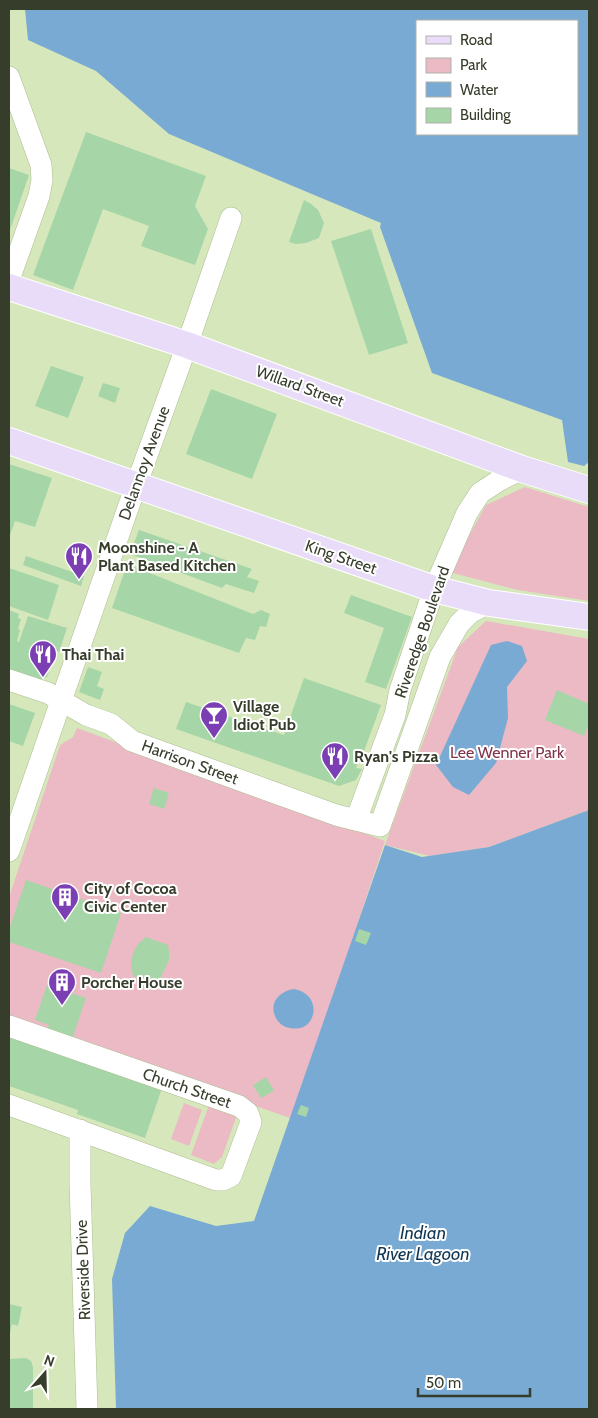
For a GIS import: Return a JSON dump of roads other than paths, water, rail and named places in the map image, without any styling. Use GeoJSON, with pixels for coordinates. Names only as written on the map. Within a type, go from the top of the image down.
{"type":"FeatureCollection","features":[{"type":"Feature","properties":{"kind":"main road","name":"Willard Street"},"geometry":{"type":"LineString","coordinates":[[9,287],[187,345],[522,468],[589,490]]}},
{"type":"Feature","properties":{"kind":"main road","name":"King Street"},"geometry":{"type":"LineString","coordinates":[[9,441],[434,589],[489,603],[589,617]]}},
{"type":"Feature","properties":{"kind":"street"},"geometry":{"type":"LineString","coordinates":[[9,77],[31,134],[41,166],[42,180],[9,280]]}},
{"type":"Feature","properties":{"kind":"street","name":"Delannoy Avenue"},"geometry":{"type":"LineString","coordinates":[[9,851],[231,218]]}},
{"type":"Feature","properties":{"kind":"street","name":"Riveredge Boulevard"},"geometry":{"type":"LineString","coordinates":[[356,820],[395,715],[400,690],[434,589],[467,513],[480,493],[522,468]]}},
{"type":"Feature","properties":{"kind":"street","name":"Riveredge Boulevard"},"geometry":{"type":"LineString","coordinates":[[380,826],[440,657],[458,624],[471,612],[489,603]]}},
{"type":"Feature","properties":{"kind":"street","name":"Harrison Street"},"geometry":{"type":"LineString","coordinates":[[9,680],[48,693],[86,715],[112,724],[132,741],[327,811],[380,826]]}},
{"type":"Feature","properties":{"kind":"street","name":"Church Street"},"geometry":{"type":"LineString","coordinates":[[9,1026],[239,1106],[248,1113],[251,1122],[231,1176],[223,1180],[216,1180],[9,1105]]}},
{"type":"Feature","properties":{"kind":"street","name":"Riverside Drive"},"geometry":{"type":"LineString","coordinates":[[80,1130],[87,1409]]}},
{"type":"Feature","properties":{"kind":"water"},"geometry":{"type":"Polygon","coordinates":[[[25,9],[589,9],[589,462],[584,466],[568,462],[562,420],[432,373],[380,227],[381,223],[169,134],[96,71],[28,40],[25,9]]]}},
{"type":"Feature","properties":{"kind":"water"},"geometry":{"type":"Polygon","coordinates":[[[507,641],[522,646],[527,661],[507,687],[508,718],[496,763],[469,795],[453,787],[436,765],[491,645],[507,641]]]}},
{"type":"Feature","properties":{"kind":"water","name":"Indian River Lagoon"},"geometry":{"type":"Polygon","coordinates":[[[589,810],[589,1409],[116,1409],[112,1279],[125,1233],[150,1206],[216,1226],[254,1221],[385,845],[422,857],[489,847],[589,810]]]}},
{"type":"Feature","properties":{"kind":"water"},"geometry":{"type":"Polygon","coordinates":[[[294,989],[304,992],[310,998],[313,1005],[311,1020],[299,1028],[283,1026],[275,1016],[273,1006],[280,995],[294,989]]]}},
{"type":"Feature","properties":{"kind":"place","name":"Moonshine - A Plant Based Kitchen"},"geometry":{"type":"Point","coordinates":[79,580]}},
{"type":"Feature","properties":{"kind":"place","name":"Thai Thai"},"geometry":{"type":"Point","coordinates":[43,678]}},
{"type":"Feature","properties":{"kind":"place","name":"Village Idiot Pub"},"geometry":{"type":"Point","coordinates":[214,739]}},
{"type":"Feature","properties":{"kind":"place","name":"Ryan's Pizza"},"geometry":{"type":"Point","coordinates":[335,780]}},
{"type":"Feature","properties":{"kind":"place","name":"City of Cocoa Civic Center"},"geometry":{"type":"Point","coordinates":[65,921]}},
{"type":"Feature","properties":{"kind":"place","name":"Porcher House"},"geometry":{"type":"Point","coordinates":[62,1006]}},
{"type":"Feature","properties":{"kind":"park label","name":"Lee Wenner Park"},"geometry":{"type":"Point","coordinates":[507,752]}}]}
